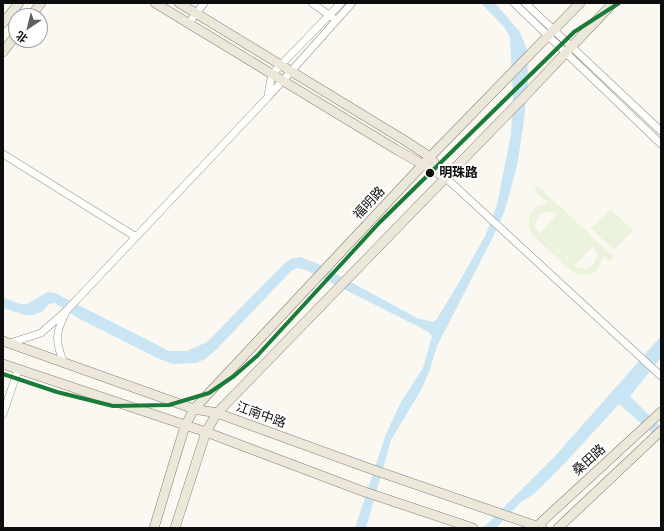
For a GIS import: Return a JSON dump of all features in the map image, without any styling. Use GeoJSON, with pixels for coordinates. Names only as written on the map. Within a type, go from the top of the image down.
{"type":"FeatureCollection","features":[{"type":"Feature","properties":{"kind":"main road"},"geometry":{"type":"LineString","coordinates":[[3,23],[19,3]]}},
{"type":"Feature","properties":{"kind":"main road"},"geometry":{"type":"LineString","coordinates":[[156,3],[445,177]]}},
{"type":"Feature","properties":{"kind":"main road"},"geometry":{"type":"LineString","coordinates":[[179,3],[430,157],[445,177]]}},
{"type":"Feature","properties":{"kind":"main road","name":"福明路"},"geometry":{"type":"LineString","coordinates":[[154,528],[185,426],[194,409],[430,157],[580,3]]}},
{"type":"Feature","properties":{"kind":"main road"},"geometry":{"type":"LineString","coordinates":[[175,528],[206,432],[217,413],[613,3]]}},
{"type":"Feature","properties":{"kind":"main road","name":"江南中路"},"geometry":{"type":"LineString","coordinates":[[6,342],[194,409],[217,413],[368,468],[538,527]]}},
{"type":"Feature","properties":{"kind":"main road"},"geometry":{"type":"LineString","coordinates":[[3,364],[206,432],[362,491],[473,528]]}},
{"type":"Feature","properties":{"kind":"main road","name":"桑田路"},"geometry":{"type":"LineString","coordinates":[[538,527],[660,413]]}},
{"type":"Feature","properties":{"kind":"main road"},"geometry":{"type":"LineString","coordinates":[[558,528],[661,431]]}},
{"type":"Feature","properties":{"kind":"street"},"geometry":{"type":"LineString","coordinates":[[189,23],[204,3]]}},
{"type":"Feature","properties":{"kind":"street"},"geometry":{"type":"LineString","coordinates":[[312,3],[336,21]]}},
{"type":"Feature","properties":{"kind":"street"},"geometry":{"type":"LineString","coordinates":[[268,97],[272,74],[341,3]]}},
{"type":"Feature","properties":{"kind":"street"},"geometry":{"type":"LineString","coordinates":[[6,342],[41,333],[67,310],[268,97],[352,3]]}},
{"type":"Feature","properties":{"kind":"street"},"geometry":{"type":"LineString","coordinates":[[514,3],[550,34],[572,47],[661,131]]}},
{"type":"Feature","properties":{"kind":"street"},"geometry":{"type":"LineString","coordinates":[[525,3],[565,54],[661,144]]}},
{"type":"Feature","properties":{"kind":"street"},"geometry":{"type":"LineString","coordinates":[[3,154],[136,237]]}},
{"type":"Feature","properties":{"kind":"street"},"geometry":{"type":"LineString","coordinates":[[445,177],[661,376]]}},
{"type":"Feature","properties":{"kind":"street"},"geometry":{"type":"LineString","coordinates":[[64,363],[56,342],[59,325],[67,310]]}},
{"type":"Feature","properties":{"kind":"street"},"geometry":{"type":"LineString","coordinates":[[3,414],[18,370]]}},
{"type":"Feature","properties":{"kind":"green space"},"geometry":{"type":"Polygon","coordinates":[[[538,186],[614,257],[610,262],[603,256],[602,261],[593,273],[589,275],[579,275],[574,273],[533,236],[529,229],[529,215],[536,207],[548,203],[534,190],[538,186]],[[548,211],[540,214],[536,220],[535,227],[538,232],[577,268],[584,269],[594,264],[597,255],[595,249],[556,213],[548,211]]]}},
{"type":"Feature","properties":{"kind":"green space"},"geometry":{"type":"Polygon","coordinates":[[[610,209],[633,230],[614,250],[591,229],[610,209]]]}},
{"type":"Feature","properties":{"kind":"green space"},"geometry":{"type":"Polygon","coordinates":[[[557,214],[592,247],[575,265],[540,233],[557,214]]]}},
{"type":"Feature","properties":{"kind":"water"},"geometry":{"type":"Polygon","coordinates":[[[481,3],[495,3],[520,32],[527,50],[528,81],[517,166],[505,210],[493,237],[437,346],[429,372],[421,390],[391,440],[366,528],[355,528],[386,434],[401,402],[423,368],[432,336],[427,331],[306,270],[297,268],[291,271],[217,349],[205,359],[196,363],[173,364],[157,358],[78,318],[55,303],[49,304],[43,311],[33,315],[25,315],[3,308],[3,297],[18,303],[27,304],[48,292],[55,293],[169,351],[187,351],[207,342],[284,264],[291,259],[300,257],[316,263],[417,318],[433,322],[437,319],[486,234],[497,205],[511,134],[513,97],[510,37],[504,27],[481,3]]]}},
{"type":"Feature","properties":{"kind":"water"},"geometry":{"type":"Polygon","coordinates":[[[661,336],[661,358],[630,396],[661,427],[661,441],[619,404],[566,462],[534,494],[521,502],[496,528],[483,528],[557,454],[661,336]]]}},
{"type":"Feature","properties":{"kind":"transit line"},"geometry":{"type":"LineString","coordinates":[[3,374],[57,392],[113,406],[169,405],[209,393],[234,376],[257,356],[379,223],[574,32],[619,3]]}},
{"type":"Feature","properties":{"kind":"place","name":"明珠路"},"geometry":{"type":"Point","coordinates":[430,173]}}]}
